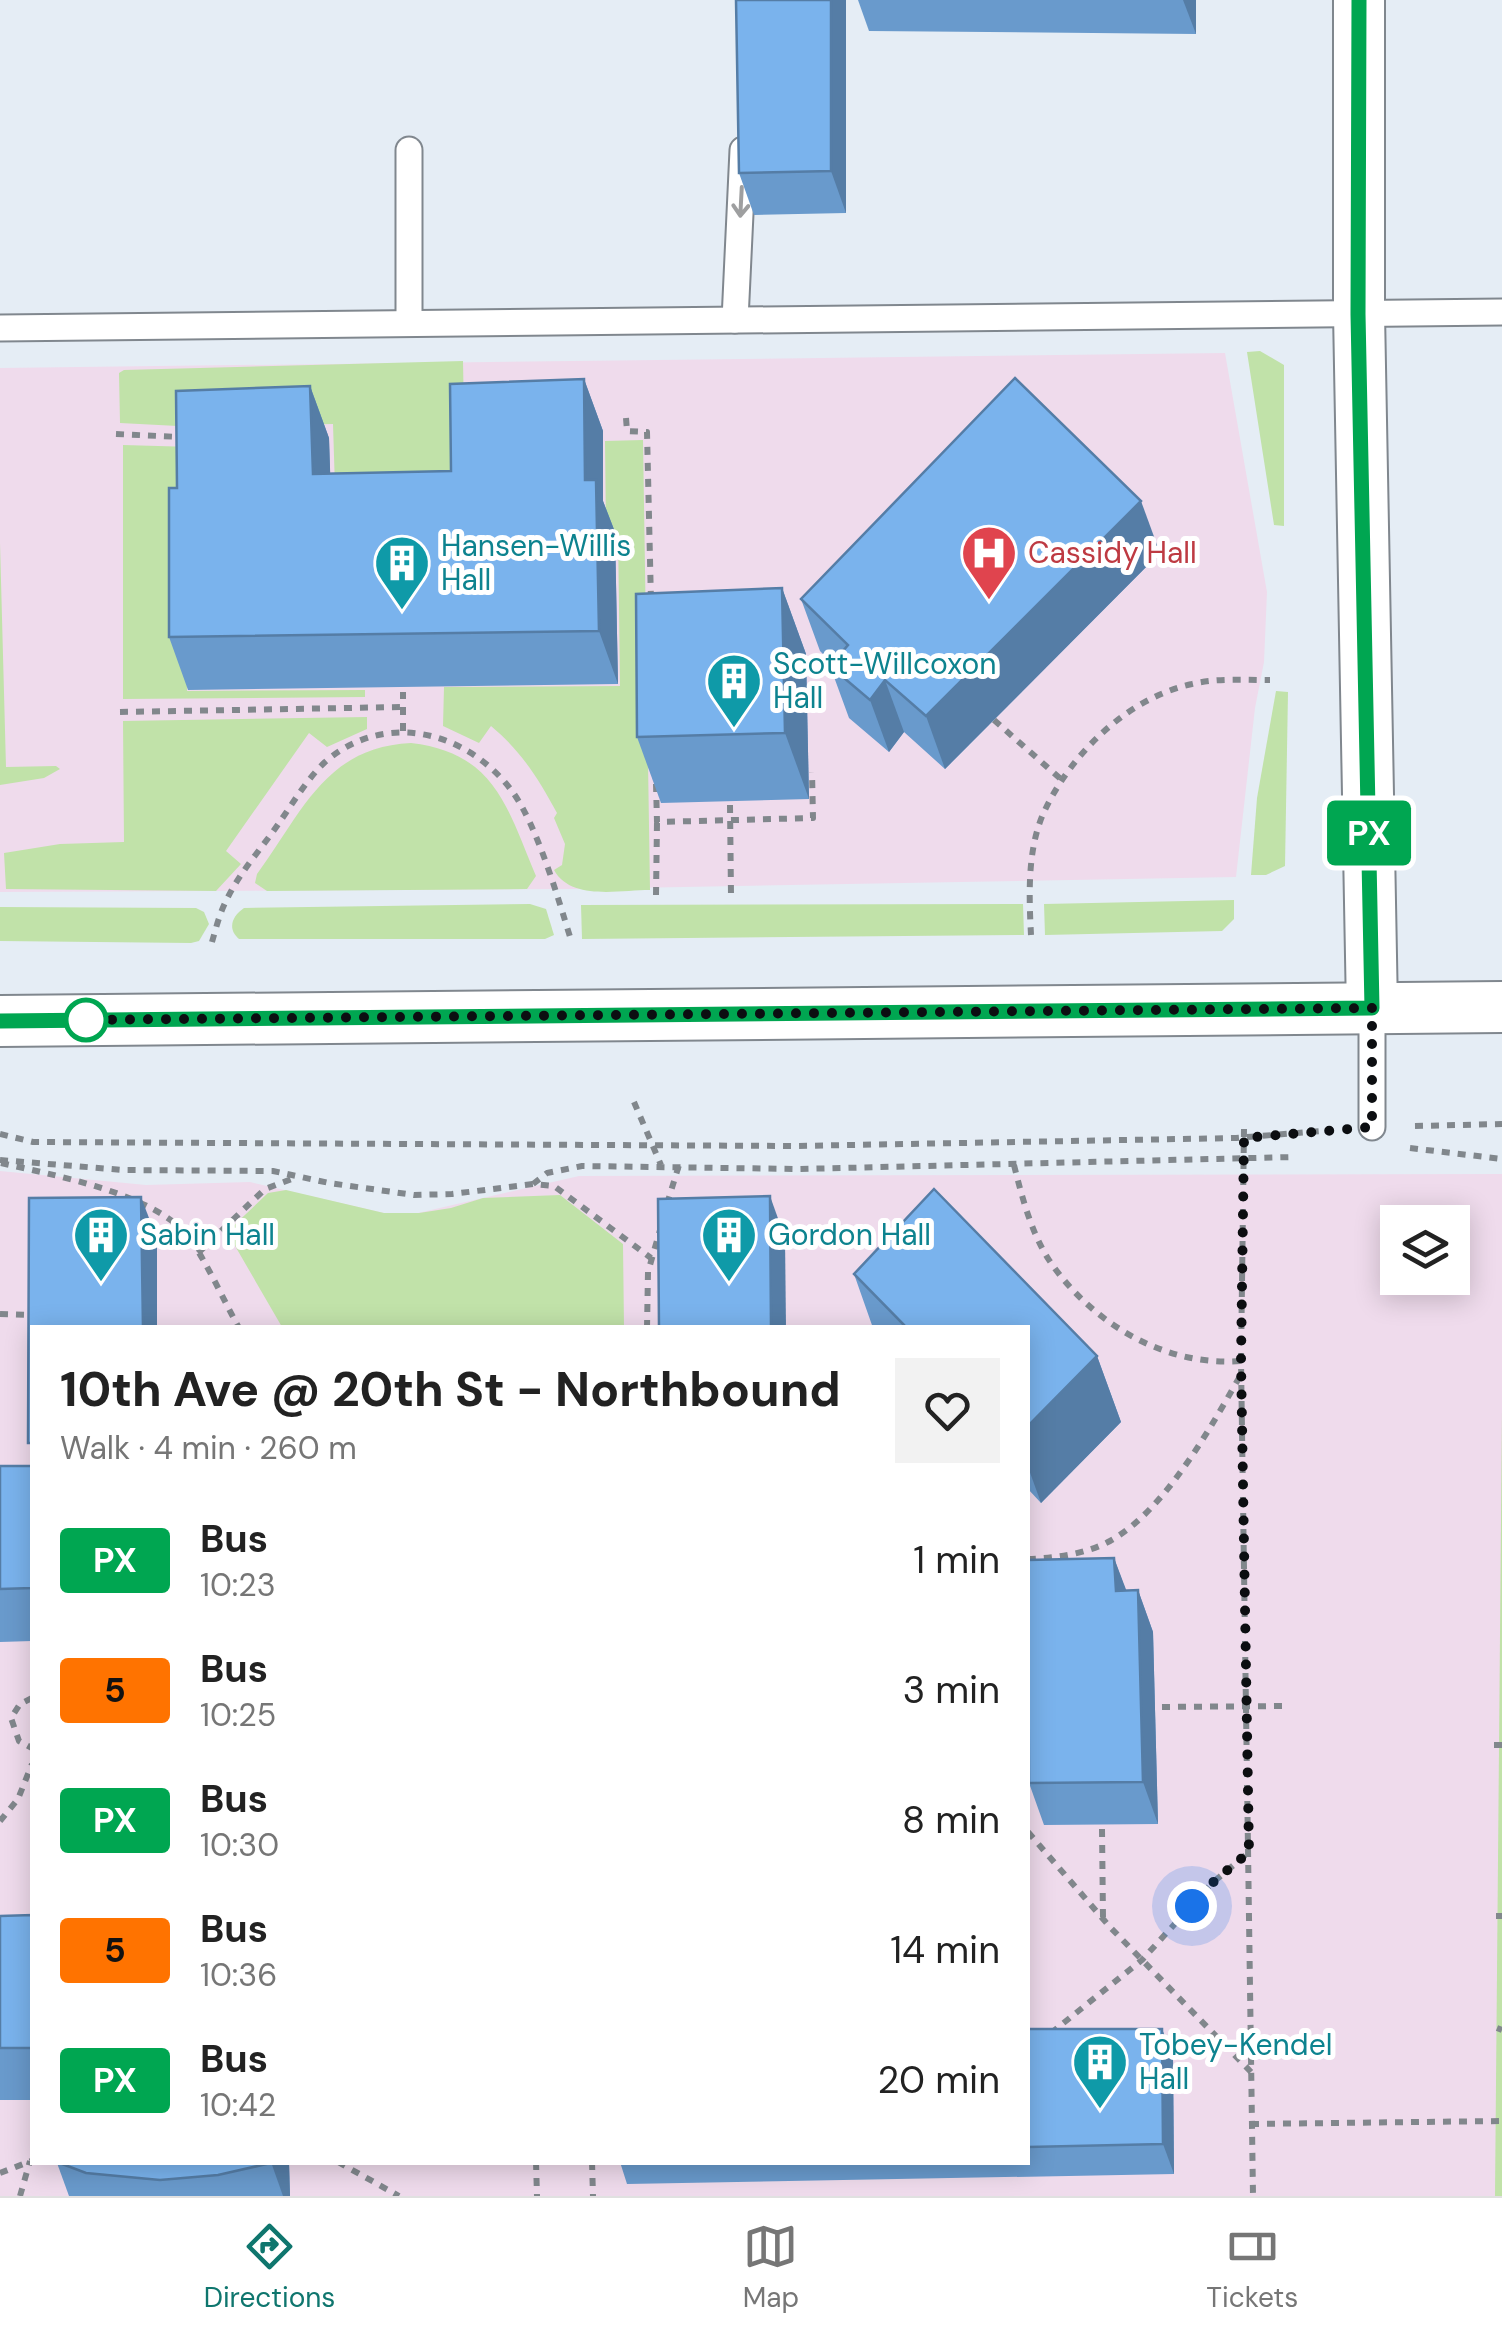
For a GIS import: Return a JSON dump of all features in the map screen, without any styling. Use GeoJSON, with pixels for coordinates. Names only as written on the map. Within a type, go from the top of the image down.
{"type":"FeatureCollection","features":[{"type":"Feature","properties":{"kind":"street"},"geometry":{"type":"LineString","coordinates":[[1359,0],[1358,314],[1372,1008]]}},
{"type":"Feature","properties":{"kind":"street"},"geometry":{"type":"LineString","coordinates":[[0,1021],[1502,1007]]}},
{"type":"Feature","properties":{"kind":"lane"},"geometry":{"type":"LineString","coordinates":[[734,320],[743,127]]}},
{"type":"Feature","properties":{"kind":"lane"},"geometry":{"type":"LineString","coordinates":[[409,150],[409,323]]}},
{"type":"Feature","properties":{"kind":"lane"},"geometry":{"type":"LineString","coordinates":[[0,328],[1502,312]]}},
{"type":"Feature","properties":{"kind":"lane"},"geometry":{"type":"LineString","coordinates":[[1372,1008],[1372,1127]]}},
{"type":"Feature","properties":{"kind":"path"},"geometry":{"type":"LineString","coordinates":[[626,418],[627,432],[647,432],[652,608]]}},
{"type":"Feature","properties":{"kind":"path"},"geometry":{"type":"LineString","coordinates":[[116,434],[184,437]]}},
{"type":"Feature","properties":{"kind":"path"},"geometry":{"type":"LineString","coordinates":[[1031,935],[1032,862],[1043,814],[1070,769],[1112,724],[1155,696],[1192,684],[1270,680]]}},
{"type":"Feature","properties":{"kind":"path"},"geometry":{"type":"LineString","coordinates":[[403,731],[404,692]]}},
{"type":"Feature","properties":{"kind":"path"},"geometry":{"type":"LineString","coordinates":[[120,712],[403,706]]}},
{"type":"Feature","properties":{"kind":"path"},"geometry":{"type":"LineString","coordinates":[[994,720],[1063,781]]}},
{"type":"Feature","properties":{"kind":"path"},"geometry":{"type":"LineString","coordinates":[[212,942],[226,900],[324,763],[372,736],[403,731],[428,733],[462,746],[489,765],[514,793],[557,894],[570,940]]}},
{"type":"Feature","properties":{"kind":"path"},"geometry":{"type":"LineString","coordinates":[[657,822],[812,818],[812,772]]}},
{"type":"Feature","properties":{"kind":"path"},"geometry":{"type":"LineString","coordinates":[[656,783],[656,895]]}},
{"type":"Feature","properties":{"kind":"path"},"geometry":{"type":"LineString","coordinates":[[730,804],[730,895]]}},
{"type":"Feature","properties":{"kind":"path"},"geometry":{"type":"LineString","coordinates":[[634,1102],[661,1165]]}},
{"type":"Feature","properties":{"kind":"path"},"geometry":{"type":"LineString","coordinates":[[0,1134],[33,1142],[652,1146],[1502,1124]]}},
{"type":"Feature","properties":{"kind":"path"},"geometry":{"type":"LineString","coordinates":[[1244,1133],[1241,1361],[1253,2196]]}},
{"type":"Feature","properties":{"kind":"path"},"geometry":{"type":"LineString","coordinates":[[1399,1147],[1502,1159]]}},
{"type":"Feature","properties":{"kind":"path"},"geometry":{"type":"LineString","coordinates":[[532,1184],[548,1173],[582,1166],[800,1169],[1294,1156]]}},
{"type":"Feature","properties":{"kind":"path"},"geometry":{"type":"LineString","coordinates":[[0,1161],[123,1170],[273,1171],[414,1195],[532,1184],[554,1186],[652,1258]]}},
{"type":"Feature","properties":{"kind":"path"},"geometry":{"type":"LineString","coordinates":[[0,1161],[85,1182],[148,1206],[189,1236],[237,1325]]}},
{"type":"Feature","properties":{"kind":"path"},"geometry":{"type":"LineString","coordinates":[[1014,1164],[1026,1211],[1050,1260],[1090,1304],[1131,1338],[1177,1356],[1215,1363],[1241,1361]]}},
{"type":"Feature","properties":{"kind":"path"},"geometry":{"type":"LineString","coordinates":[[647,1325],[648,1272],[679,1165]]}},
{"type":"Feature","properties":{"kind":"path"},"geometry":{"type":"LineString","coordinates":[[198,1253],[265,1189],[298,1177]]}},
{"type":"Feature","properties":{"kind":"path"},"geometry":{"type":"LineString","coordinates":[[0,1314],[32,1314]]}},
{"type":"Feature","properties":{"kind":"path"},"geometry":{"type":"LineString","coordinates":[[1030,1559],[1084,1551],[1110,1541],[1132,1525],[1200,1443],[1243,1370]]}},
{"type":"Feature","properties":{"kind":"path"},"geometry":{"type":"LineString","coordinates":[[30,1699],[20,1704],[11,1718],[19,1741],[30,1747]]}},
{"type":"Feature","properties":{"kind":"path"},"geometry":{"type":"LineString","coordinates":[[1162,1708],[1284,1706]]}},
{"type":"Feature","properties":{"kind":"path"},"geometry":{"type":"LineString","coordinates":[[0,1820],[18,1799],[30,1769]]}},
{"type":"Feature","properties":{"kind":"path"},"geometry":{"type":"LineString","coordinates":[[1102,1829],[1103,1918]]}},
{"type":"Feature","properties":{"kind":"path"},"geometry":{"type":"LineString","coordinates":[[1030,1834],[1103,1918],[1250,2072]]}},
{"type":"Feature","properties":{"kind":"path"},"geometry":{"type":"LineString","coordinates":[[1040,2042],[1142,1960],[1211,1884],[1249,1852]]}},
{"type":"Feature","properties":{"kind":"path"},"geometry":{"type":"LineString","coordinates":[[1252,2124],[1502,2121]]}},
{"type":"Feature","properties":{"kind":"path"},"geometry":{"type":"LineString","coordinates":[[0,2173],[30,2161]]}},
{"type":"Feature","properties":{"kind":"path"},"geometry":{"type":"LineString","coordinates":[[21,2195],[30,2164]]}},
{"type":"Feature","properties":{"kind":"path"},"geometry":{"type":"LineString","coordinates":[[343,2165],[400,2196]]}},
{"type":"Feature","properties":{"kind":"path"},"geometry":{"type":"LineString","coordinates":[[536,2165],[537,2196]]}},
{"type":"Feature","properties":{"kind":"path"},"geometry":{"type":"LineString","coordinates":[[592,2165],[592,2196]]}},
{"type":"Feature","properties":{"kind":"shaded area"},"geometry":{"type":"Polygon","coordinates":[[[1225,353],[1267,592],[1264,662],[1236,877],[576,889],[0,892],[0,368],[1225,353]]]}},
{"type":"Feature","properties":{"kind":"shaded area"},"geometry":{"type":"Polygon","coordinates":[[[0,1171],[146,1185],[250,1182],[384,1213],[418,1213],[579,1176],[1502,1174],[1502,2196],[0,2196],[0,1171]]]}},
{"type":"Feature","properties":{"kind":"green space"},"geometry":{"type":"Polygon","coordinates":[[[1260,351],[1284,365],[1284,526],[1274,525],[1247,352],[1260,351]]]}},
{"type":"Feature","properties":{"kind":"green space"},"geometry":{"type":"Polygon","coordinates":[[[463,361],[466,520],[336,520],[333,424],[197,427],[120,423],[119,373],[124,370],[463,361]]]}},
{"type":"Feature","properties":{"kind":"green space"},"geometry":{"type":"Polygon","coordinates":[[[643,440],[650,890],[597,892],[572,886],[554,870],[562,865],[565,844],[554,818],[557,813],[511,745],[491,726],[479,743],[443,726],[444,687],[620,686],[618,531],[606,530],[605,441],[643,440]]]}},
{"type":"Feature","properties":{"kind":"green space"},"geometry":{"type":"Polygon","coordinates":[[[123,445],[193,447],[186,540],[187,691],[365,690],[365,697],[123,699],[123,445]]]}},
{"type":"Feature","properties":{"kind":"green space"},"geometry":{"type":"Polygon","coordinates":[[[0,543],[6,767],[60,769],[44,778],[0,785],[0,543]]]}},
{"type":"Feature","properties":{"kind":"green space"},"geometry":{"type":"Polygon","coordinates":[[[1276,691],[1288,692],[1285,866],[1266,875],[1251,875],[1257,798],[1276,691]]]}},
{"type":"Feature","properties":{"kind":"green space"},"geometry":{"type":"Polygon","coordinates":[[[367,717],[367,729],[327,747],[309,733],[226,851],[241,864],[216,891],[6,889],[4,853],[60,844],[124,842],[123,721],[367,717]]]}},
{"type":"Feature","properties":{"kind":"green space"},"geometry":{"type":"Polygon","coordinates":[[[411,743],[462,758],[494,788],[536,876],[527,889],[267,891],[255,883],[257,874],[303,807],[336,770],[382,747],[411,743]]]}},
{"type":"Feature","properties":{"kind":"green space"},"geometry":{"type":"Polygon","coordinates":[[[1234,900],[1234,919],[1222,931],[1045,935],[1044,904],[1234,900]]]}},
{"type":"Feature","properties":{"kind":"green space"},"geometry":{"type":"Polygon","coordinates":[[[530,904],[546,909],[554,935],[545,939],[239,939],[232,927],[236,915],[244,908],[530,904]]]}},
{"type":"Feature","properties":{"kind":"green space"},"geometry":{"type":"Polygon","coordinates":[[[1023,904],[1024,935],[582,939],[581,905],[1023,904]]]}},
{"type":"Feature","properties":{"kind":"green space"},"geometry":{"type":"Polygon","coordinates":[[[0,907],[196,908],[204,912],[209,924],[199,941],[191,943],[0,941],[0,907]]]}},
{"type":"Feature","properties":{"kind":"green space"},"geometry":{"type":"Polygon","coordinates":[[[286,1190],[384,1213],[419,1213],[483,1198],[560,1195],[623,1244],[624,1325],[281,1325],[227,1232],[268,1193],[286,1190]]]}},
{"type":"Feature","properties":{"kind":"green space"},"geometry":{"type":"Polygon","coordinates":[[[1502,1410],[1502,2196],[1495,2196],[1502,1410]]]}},
{"type":"Feature","properties":{"kind":"building"},"geometry":{"type":"Polygon","coordinates":[[[736,0],[831,0],[831,171],[739,173],[736,0]]]}},
{"type":"Feature","properties":{"kind":"building","name":"Cassidy Hall"},"geometry":{"type":"Polygon","coordinates":[[[1015,378],[1141,501],[926,716],[885,680],[870,700],[830,666],[848,645],[801,599],[1015,378]]]}},
{"type":"Feature","properties":{"kind":"building","name":"Hansen-Willis Hall"},"geometry":{"type":"Polygon","coordinates":[[[584,379],[585,480],[596,480],[599,631],[169,637],[169,488],[177,488],[176,391],[310,386],[313,474],[451,471],[450,384],[584,379]]]}},
{"type":"Feature","properties":{"kind":"building"},"geometry":{"type":"Polygon","coordinates":[[[782,588],[785,733],[637,737],[636,594],[782,588]]]}},
{"type":"Feature","properties":{"kind":"building"},"geometry":{"type":"Polygon","coordinates":[[[934,1189],[1097,1356],[1030,1424],[1030,1325],[904,1325],[854,1274],[934,1189]]]}},
{"type":"Feature","properties":{"kind":"building"},"geometry":{"type":"Polygon","coordinates":[[[770,1196],[771,1325],[659,1325],[658,1199],[770,1196]]]}},
{"type":"Feature","properties":{"kind":"building"},"geometry":{"type":"Polygon","coordinates":[[[141,1197],[143,1325],[30,1325],[28,1443],[29,1198],[141,1197]]]}},
{"type":"Feature","properties":{"kind":"building"},"geometry":{"type":"Polygon","coordinates":[[[0,1466],[30,1466],[30,1588],[0,1589],[0,1466]]]}},
{"type":"Feature","properties":{"kind":"building"},"geometry":{"type":"Polygon","coordinates":[[[1114,1558],[1116,1591],[1138,1590],[1143,1782],[1030,1783],[1030,1560],[1114,1558]]]}},
{"type":"Feature","properties":{"kind":"building"},"geometry":{"type":"Polygon","coordinates":[[[30,1915],[30,2048],[0,2048],[0,1916],[30,1915]]]}},
{"type":"Feature","properties":{"kind":"building"},"geometry":{"type":"Polygon","coordinates":[[[1030,2029],[1162,2029],[1163,2144],[1030,2147],[1030,2029]]]}},
{"type":"Feature","properties":{"kind":"building"},"geometry":{"type":"Polygon","coordinates":[[[65,2165],[262,2165],[218,2175],[160,2180],[86,2173],[65,2165]]]}},
{"type":"Feature","properties":{"kind":"bus line","name":"PX"},"geometry":{"type":"LineString","coordinates":[[0,1021],[1372,1008],[1358,314],[1359,0]]}},
{"type":"Feature","properties":{"kind":"place","name":"Cassidy Hall"},"geometry":{"type":"Point","coordinates":[989,602]}},
{"type":"Feature","properties":{"kind":"place","name":"Hansen-Willis Hall"},"geometry":{"type":"Point","coordinates":[402,612]}},
{"type":"Feature","properties":{"kind":"place","name":"Scott-Willcoxon Hall"},"geometry":{"type":"Point","coordinates":[734,730]}},
{"type":"Feature","properties":{"kind":"place","name":"Sabin Hall"},"geometry":{"type":"Point","coordinates":[101,1284]}},
{"type":"Feature","properties":{"kind":"place","name":"Gordon Hall"},"geometry":{"type":"Point","coordinates":[729,1284]}},
{"type":"Feature","properties":{"kind":"place","name":"Tobey-Kendel Hall"},"geometry":{"type":"Point","coordinates":[1100,2111]}},
{"type":"Feature","properties":{"kind":"route"},"geometry":{"type":"LineString","coordinates":[[86,1020],[72,1020],[1372,1008],[1372,1127],[1244,1138],[1241,1361],[1249,1852],[1192,1906]]}}]}
